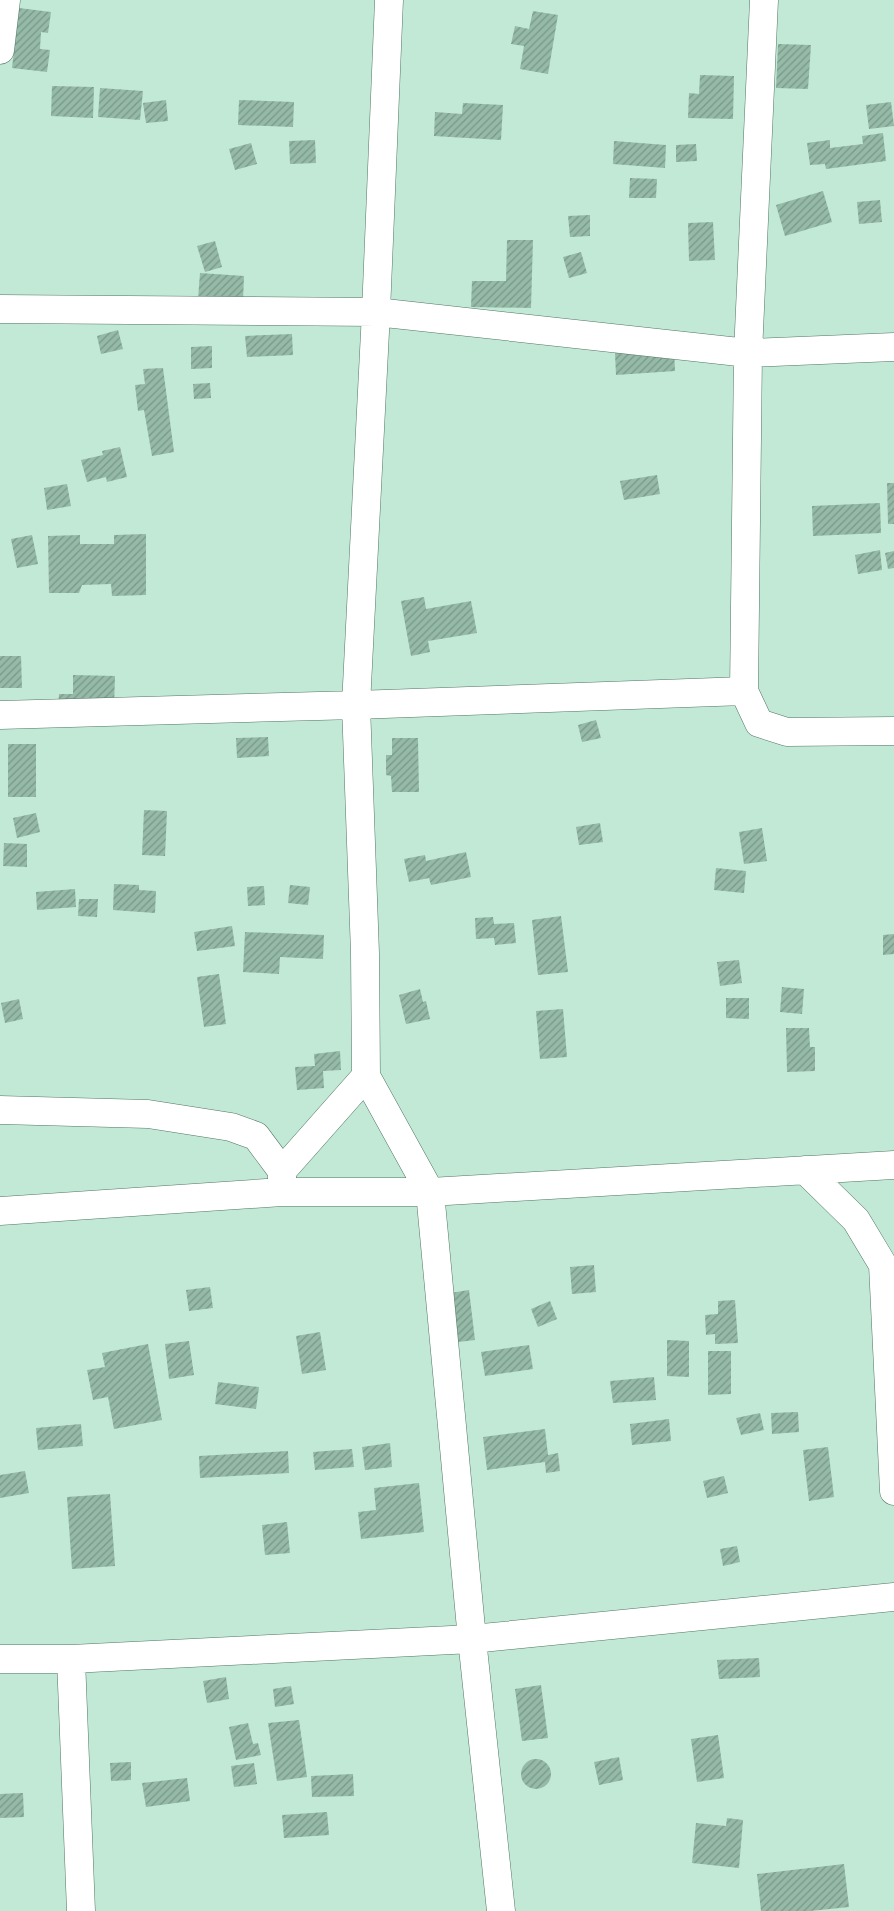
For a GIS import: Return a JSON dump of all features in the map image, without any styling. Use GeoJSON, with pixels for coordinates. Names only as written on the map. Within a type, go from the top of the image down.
{"type":"FeatureCollection","features":[{"type":"Feature","properties":{"kind":"street"},"geometry":{"type":"LineString","coordinates":[[0,50],[6,0]]}},
{"type":"Feature","properties":{"kind":"street"},"geometry":{"type":"LineString","coordinates":[[389,0],[376,312],[356,705],[365,953],[366,1076],[430,1192],[472,1639],[501,1911]]}},
{"type":"Feature","properties":{"kind":"street"},"geometry":{"type":"LineString","coordinates":[[764,0],[748,352],[744,690],[759,723],[787,732],[894,731]]}},
{"type":"Feature","properties":{"kind":"street"},"geometry":{"type":"LineString","coordinates":[[0,310],[376,312],[748,352],[894,347]]}},
{"type":"Feature","properties":{"kind":"street"},"geometry":{"type":"LineString","coordinates":[[0,715],[356,705],[744,690]]}},
{"type":"Feature","properties":{"kind":"street"},"geometry":{"type":"LineString","coordinates":[[282,1182],[366,1076]]}},
{"type":"Feature","properties":{"kind":"street"},"geometry":{"type":"LineString","coordinates":[[0,1110],[148,1114],[231,1127],[256,1136],[282,1182]]}},
{"type":"Feature","properties":{"kind":"street"},"geometry":{"type":"LineString","coordinates":[[0,1211],[282,1182],[430,1192],[894,1165]]}},
{"type":"Feature","properties":{"kind":"street"},"geometry":{"type":"LineString","coordinates":[[805,1170],[856,1220],[889,1256],[894,1491]]}},
{"type":"Feature","properties":{"kind":"street"},"geometry":{"type":"LineString","coordinates":[[0,1659],[71,1659],[472,1639],[894,1597]]}},
{"type":"Feature","properties":{"kind":"street"},"geometry":{"type":"LineString","coordinates":[[71,1659],[81,1911]]}},
{"type":"Feature","properties":{"kind":"building"},"geometry":{"type":"Polygon","coordinates":[[[19,8],[51,12],[48,33],[41,32],[40,49],[50,50],[47,72],[12,68],[19,8]]]}},
{"type":"Feature","properties":{"kind":"building"},"geometry":{"type":"Polygon","coordinates":[[[533,11],[558,15],[548,74],[520,69],[524,46],[511,44],[515,26],[529,29],[533,11]]]}},
{"type":"Feature","properties":{"kind":"building"},"geometry":{"type":"Polygon","coordinates":[[[778,44],[811,45],[808,89],[776,88],[778,44]]]}},
{"type":"Feature","properties":{"kind":"building"},"geometry":{"type":"Polygon","coordinates":[[[700,75],[734,76],[733,119],[688,118],[689,93],[699,94],[700,75]]]}},
{"type":"Feature","properties":{"kind":"building"},"geometry":{"type":"Polygon","coordinates":[[[52,86],[94,87],[93,118],[51,116],[52,86]]]}},
{"type":"Feature","properties":{"kind":"building"},"geometry":{"type":"Polygon","coordinates":[[[100,88],[143,91],[140,120],[98,117],[100,88]]]}},
{"type":"Feature","properties":{"kind":"building"},"geometry":{"type":"Polygon","coordinates":[[[166,100],[168,121],[146,123],[143,103],[166,100]]]}},
{"type":"Feature","properties":{"kind":"building"},"geometry":{"type":"Polygon","coordinates":[[[239,100],[294,102],[293,127],[238,125],[239,100]]]}},
{"type":"Feature","properties":{"kind":"building"},"geometry":{"type":"Polygon","coordinates":[[[891,102],[894,126],[869,129],[866,105],[891,102]]]}},
{"type":"Feature","properties":{"kind":"building"},"geometry":{"type":"Polygon","coordinates":[[[463,103],[503,105],[501,140],[434,136],[435,112],[462,114],[463,103]]]}},
{"type":"Feature","properties":{"kind":"building"},"geometry":{"type":"Polygon","coordinates":[[[883,133],[886,161],[826,169],[825,164],[810,165],[807,143],[830,140],[830,148],[863,144],[862,136],[883,133]]]}},
{"type":"Feature","properties":{"kind":"building"},"geometry":{"type":"Polygon","coordinates":[[[315,140],[316,163],[290,164],[289,141],[315,140]]]}},
{"type":"Feature","properties":{"kind":"building"},"geometry":{"type":"Polygon","coordinates":[[[614,141],[666,145],[665,168],[613,164],[614,141]]]}},
{"type":"Feature","properties":{"kind":"building"},"geometry":{"type":"Polygon","coordinates":[[[251,143],[257,164],[235,170],[229,149],[251,143]]]}},
{"type":"Feature","properties":{"kind":"building"},"geometry":{"type":"Polygon","coordinates":[[[696,144],[697,161],[676,162],[676,145],[696,144]]]}},
{"type":"Feature","properties":{"kind":"building"},"geometry":{"type":"Polygon","coordinates":[[[630,178],[657,179],[656,198],[629,198],[630,178]]]}},
{"type":"Feature","properties":{"kind":"building"},"geometry":{"type":"Polygon","coordinates":[[[823,191],[832,222],[785,236],[776,205],[823,191]]]}},
{"type":"Feature","properties":{"kind":"building"},"geometry":{"type":"Polygon","coordinates":[[[880,200],[882,222],[859,224],[857,202],[880,200]]]}},
{"type":"Feature","properties":{"kind":"building"},"geometry":{"type":"Polygon","coordinates":[[[590,215],[590,236],[570,237],[568,216],[590,215]]]}},
{"type":"Feature","properties":{"kind":"building"},"geometry":{"type":"Polygon","coordinates":[[[713,222],[715,260],[689,261],[688,223],[713,222]]]}},
{"type":"Feature","properties":{"kind":"building"},"geometry":{"type":"Polygon","coordinates":[[[507,240],[533,240],[531,308],[471,307],[472,281],[506,281],[507,240]]]}},
{"type":"Feature","properties":{"kind":"building"},"geometry":{"type":"Polygon","coordinates":[[[215,241],[222,267],[205,272],[197,246],[215,241]]]}},
{"type":"Feature","properties":{"kind":"building"},"geometry":{"type":"Polygon","coordinates":[[[581,252],[587,273],[569,278],[563,257],[581,252]]]}},
{"type":"Feature","properties":{"kind":"building"},"geometry":{"type":"Polygon","coordinates":[[[200,273],[244,276],[243,301],[198,299],[200,273]]]}},
{"type":"Feature","properties":{"kind":"building"},"geometry":{"type":"Polygon","coordinates":[[[118,330],[123,349],[101,354],[97,336],[118,330]]]}},
{"type":"Feature","properties":{"kind":"building"},"geometry":{"type":"Polygon","coordinates":[[[292,334],[293,355],[247,357],[245,336],[292,334]]]}},
{"type":"Feature","properties":{"kind":"building"},"geometry":{"type":"Polygon","coordinates":[[[212,346],[212,368],[191,369],[191,347],[212,346]]]}},
{"type":"Feature","properties":{"kind":"building"},"geometry":{"type":"Polygon","coordinates":[[[674,350],[675,371],[616,375],[615,353],[674,350]]]}},
{"type":"Feature","properties":{"kind":"building"},"geometry":{"type":"Polygon","coordinates":[[[163,368],[174,452],[152,456],[144,410],[138,411],[135,385],[145,384],[143,369],[163,368]]]}},
{"type":"Feature","properties":{"kind":"building"},"geometry":{"type":"Polygon","coordinates":[[[210,383],[211,398],[194,399],[193,384],[210,383]]]}},
{"type":"Feature","properties":{"kind":"building"},"geometry":{"type":"Polygon","coordinates":[[[120,447],[127,477],[107,482],[106,477],[87,482],[81,460],[103,455],[102,451],[120,447]]]}},
{"type":"Feature","properties":{"kind":"building"},"geometry":{"type":"Polygon","coordinates":[[[657,475],[660,494],[624,500],[620,481],[657,475]]]}},
{"type":"Feature","properties":{"kind":"building"},"geometry":{"type":"Polygon","coordinates":[[[887,483],[894,483],[894,524],[888,524],[887,483]]]}},
{"type":"Feature","properties":{"kind":"building"},"geometry":{"type":"Polygon","coordinates":[[[67,484],[71,506],[47,510],[44,488],[67,484]]]}},
{"type":"Feature","properties":{"kind":"building"},"geometry":{"type":"Polygon","coordinates":[[[880,503],[881,533],[813,536],[812,506],[880,503]]]}},
{"type":"Feature","properties":{"kind":"building"},"geometry":{"type":"Polygon","coordinates":[[[146,534],[146,595],[112,596],[111,584],[82,585],[79,593],[49,593],[48,536],[80,535],[80,544],[114,544],[114,535],[146,534]]]}},
{"type":"Feature","properties":{"kind":"building"},"geometry":{"type":"Polygon","coordinates":[[[32,535],[38,564],[17,568],[11,539],[32,535]]]}},
{"type":"Feature","properties":{"kind":"building"},"geometry":{"type":"Polygon","coordinates":[[[880,550],[882,570],[858,574],[855,555],[880,550]]]}},
{"type":"Feature","properties":{"kind":"building"},"geometry":{"type":"Polygon","coordinates":[[[894,551],[894,568],[888,569],[885,553],[894,551]]]}},
{"type":"Feature","properties":{"kind":"building"},"geometry":{"type":"Polygon","coordinates":[[[424,597],[426,609],[471,601],[477,633],[428,641],[430,652],[411,656],[401,601],[424,597]]]}},
{"type":"Feature","properties":{"kind":"building"},"geometry":{"type":"Polygon","coordinates":[[[0,656],[21,656],[22,688],[0,688],[0,656]]]}},
{"type":"Feature","properties":{"kind":"building"},"geometry":{"type":"Polygon","coordinates":[[[73,675],[115,676],[114,708],[58,707],[59,694],[73,694],[73,675]]]}},
{"type":"Feature","properties":{"kind":"building"},"geometry":{"type":"Polygon","coordinates":[[[596,720],[601,738],[582,742],[578,725],[596,720]]]}},
{"type":"Feature","properties":{"kind":"building"},"geometry":{"type":"Polygon","coordinates":[[[268,737],[269,756],[237,758],[236,738],[268,737]]]}},
{"type":"Feature","properties":{"kind":"building"},"geometry":{"type":"Polygon","coordinates":[[[392,738],[418,738],[419,792],[392,792],[391,776],[386,775],[386,755],[392,755],[392,738]]]}},
{"type":"Feature","properties":{"kind":"building"},"geometry":{"type":"Polygon","coordinates":[[[8,744],[36,744],[36,797],[8,797],[8,744]]]}},
{"type":"Feature","properties":{"kind":"building"},"geometry":{"type":"Polygon","coordinates":[[[144,810],[167,811],[165,856],[142,855],[144,810]]]}},
{"type":"Feature","properties":{"kind":"building"},"geometry":{"type":"Polygon","coordinates":[[[36,813],[40,832],[17,838],[13,818],[36,813]]]}},
{"type":"Feature","properties":{"kind":"building"},"geometry":{"type":"Polygon","coordinates":[[[600,823],[603,842],[579,845],[576,827],[600,823]]]}},
{"type":"Feature","properties":{"kind":"building"},"geometry":{"type":"Polygon","coordinates":[[[762,828],[767,861],[744,864],[739,832],[762,828]]]}},
{"type":"Feature","properties":{"kind":"building"},"geometry":{"type":"Polygon","coordinates":[[[4,843],[27,844],[27,867],[3,866],[4,843]]]}},
{"type":"Feature","properties":{"kind":"building"},"geometry":{"type":"Polygon","coordinates":[[[466,852],[471,877],[431,885],[429,878],[409,882],[404,859],[425,855],[426,861],[466,852]]]}},
{"type":"Feature","properties":{"kind":"building"},"geometry":{"type":"Polygon","coordinates":[[[716,868],[746,871],[744,893],[714,890],[716,868]]]}},
{"type":"Feature","properties":{"kind":"building"},"geometry":{"type":"Polygon","coordinates":[[[114,884],[139,885],[139,890],[156,891],[155,913],[113,910],[114,884]]]}},
{"type":"Feature","properties":{"kind":"building"},"geometry":{"type":"Polygon","coordinates":[[[290,885],[310,887],[308,905],[288,903],[290,885]]]}},
{"type":"Feature","properties":{"kind":"building"},"geometry":{"type":"Polygon","coordinates":[[[264,886],[265,905],[248,906],[247,887],[264,886]]]}},
{"type":"Feature","properties":{"kind":"building"},"geometry":{"type":"Polygon","coordinates":[[[75,889],[76,907],[37,910],[36,892],[75,889]]]}},
{"type":"Feature","properties":{"kind":"building"},"geometry":{"type":"Polygon","coordinates":[[[79,899],[98,899],[97,917],[78,916],[79,899]]]}},
{"type":"Feature","properties":{"kind":"building"},"geometry":{"type":"Polygon","coordinates":[[[561,916],[568,972],[538,975],[532,920],[561,916]]]}},
{"type":"Feature","properties":{"kind":"building"},"geometry":{"type":"Polygon","coordinates":[[[493,917],[494,924],[514,923],[516,943],[495,945],[494,938],[476,939],[475,918],[493,917]]]}},
{"type":"Feature","properties":{"kind":"building"},"geometry":{"type":"Polygon","coordinates":[[[232,926],[235,946],[197,951],[194,932],[232,926]]]}},
{"type":"Feature","properties":{"kind":"building"},"geometry":{"type":"Polygon","coordinates":[[[245,932],[324,935],[323,959],[280,957],[279,974],[243,972],[245,932]]]}},
{"type":"Feature","properties":{"kind":"building"},"geometry":{"type":"Polygon","coordinates":[[[894,934],[894,954],[883,955],[883,935],[894,934]]]}},
{"type":"Feature","properties":{"kind":"building"},"geometry":{"type":"Polygon","coordinates":[[[739,960],[742,983],[720,986],[717,962],[739,960]]]}},
{"type":"Feature","properties":{"kind":"building"},"geometry":{"type":"Polygon","coordinates":[[[219,974],[226,1024],[204,1027],[197,977],[219,974]]]}},
{"type":"Feature","properties":{"kind":"building"},"geometry":{"type":"Polygon","coordinates":[[[782,987],[804,989],[802,1014],[780,1012],[782,987]]]}},
{"type":"Feature","properties":{"kind":"building"},"geometry":{"type":"Polygon","coordinates":[[[420,989],[423,1002],[426,1001],[430,1019],[406,1024],[399,995],[420,989]]]}},
{"type":"Feature","properties":{"kind":"building"},"geometry":{"type":"Polygon","coordinates":[[[726,998],[749,998],[749,1019],[726,1018],[726,998]]]}},
{"type":"Feature","properties":{"kind":"building"},"geometry":{"type":"Polygon","coordinates":[[[19,999],[23,1019],[5,1023],[1,1003],[19,999]]]}},
{"type":"Feature","properties":{"kind":"building"},"geometry":{"type":"Polygon","coordinates":[[[563,1009],[567,1057],[540,1059],[536,1011],[563,1009]]]}},
{"type":"Feature","properties":{"kind":"building"},"geometry":{"type":"Polygon","coordinates":[[[786,1028],[809,1028],[810,1047],[815,1047],[815,1071],[787,1072],[786,1028]]]}},
{"type":"Feature","properties":{"kind":"building"},"geometry":{"type":"Polygon","coordinates":[[[340,1051],[341,1070],[323,1071],[324,1088],[297,1090],[295,1067],[315,1066],[314,1054],[340,1051]]]}},
{"type":"Feature","properties":{"kind":"building"},"geometry":{"type":"Polygon","coordinates":[[[594,1265],[596,1292],[572,1294],[570,1267],[594,1265]]]}},
{"type":"Feature","properties":{"kind":"building"},"geometry":{"type":"Polygon","coordinates":[[[210,1287],[213,1308],[189,1311],[186,1290],[210,1287]]]}},
{"type":"Feature","properties":{"kind":"building"},"geometry":{"type":"Polygon","coordinates":[[[469,1290],[475,1340],[450,1343],[444,1294],[469,1290]]]}},
{"type":"Feature","properties":{"kind":"building"},"geometry":{"type":"Polygon","coordinates":[[[735,1300],[738,1343],[715,1344],[715,1334],[706,1335],[705,1315],[718,1314],[718,1301],[735,1300]]]}},
{"type":"Feature","properties":{"kind":"building"},"geometry":{"type":"Polygon","coordinates":[[[550,1301],[557,1319],[538,1327],[531,1309],[550,1301]]]}},
{"type":"Feature","properties":{"kind":"building"},"geometry":{"type":"Polygon","coordinates":[[[320,1332],[326,1370],[302,1374],[296,1336],[320,1332]]]}},
{"type":"Feature","properties":{"kind":"building"},"geometry":{"type":"Polygon","coordinates":[[[667,1340],[689,1341],[689,1377],[667,1376],[667,1340]]]}},
{"type":"Feature","properties":{"kind":"building"},"geometry":{"type":"Polygon","coordinates":[[[189,1341],[194,1375],[169,1379],[165,1344],[189,1341]]]}},
{"type":"Feature","properties":{"kind":"building"},"geometry":{"type":"Polygon","coordinates":[[[148,1344],[162,1420],[114,1429],[108,1397],[93,1400],[87,1370],[105,1367],[102,1353],[148,1344]]]}},
{"type":"Feature","properties":{"kind":"building"},"geometry":{"type":"Polygon","coordinates":[[[529,1345],[533,1369],[485,1376],[481,1352],[529,1345]]]}},
{"type":"Feature","properties":{"kind":"building"},"geometry":{"type":"Polygon","coordinates":[[[708,1351],[731,1351],[731,1394],[708,1395],[708,1351]]]}},
{"type":"Feature","properties":{"kind":"building"},"geometry":{"type":"Polygon","coordinates":[[[654,1377],[656,1400],[613,1403],[610,1381],[654,1377]]]}},
{"type":"Feature","properties":{"kind":"building"},"geometry":{"type":"Polygon","coordinates":[[[218,1382],[259,1387],[256,1409],[215,1404],[218,1382]]]}},
{"type":"Feature","properties":{"kind":"building"},"geometry":{"type":"Polygon","coordinates":[[[798,1412],[799,1432],[772,1434],[771,1413],[798,1412]]]}},
{"type":"Feature","properties":{"kind":"building"},"geometry":{"type":"Polygon","coordinates":[[[760,1413],[764,1430],[741,1435],[736,1418],[760,1413]]]}},
{"type":"Feature","properties":{"kind":"building"},"geometry":{"type":"Polygon","coordinates":[[[669,1419],[671,1441],[632,1445],[630,1424],[669,1419]]]}},
{"type":"Feature","properties":{"kind":"building"},"geometry":{"type":"Polygon","coordinates":[[[81,1424],[83,1446],[38,1450],[36,1428],[81,1424]]]}},
{"type":"Feature","properties":{"kind":"building"},"geometry":{"type":"Polygon","coordinates":[[[545,1429],[548,1455],[558,1453],[560,1471],[546,1473],[545,1462],[487,1470],[483,1437],[545,1429]]]}},
{"type":"Feature","properties":{"kind":"building"},"geometry":{"type":"Polygon","coordinates":[[[390,1443],[392,1467],[365,1470],[362,1447],[390,1443]]]}},
{"type":"Feature","properties":{"kind":"building"},"geometry":{"type":"Polygon","coordinates":[[[828,1447],[834,1497],[809,1501],[803,1450],[828,1447]]]}},
{"type":"Feature","properties":{"kind":"building"},"geometry":{"type":"Polygon","coordinates":[[[352,1449],[354,1467],[315,1470],[313,1452],[352,1449]]]}},
{"type":"Feature","properties":{"kind":"building"},"geometry":{"type":"Polygon","coordinates":[[[288,1451],[289,1473],[200,1478],[199,1456],[288,1451]]]}},
{"type":"Feature","properties":{"kind":"building"},"geometry":{"type":"Polygon","coordinates":[[[25,1471],[29,1493],[0,1498],[0,1475],[25,1471]]]}},
{"type":"Feature","properties":{"kind":"building"},"geometry":{"type":"Polygon","coordinates":[[[724,1476],[728,1493],[707,1498],[703,1481],[724,1476]]]}},
{"type":"Feature","properties":{"kind":"building"},"geometry":{"type":"Polygon","coordinates":[[[419,1483],[424,1532],[361,1539],[358,1512],[376,1510],[374,1488],[419,1483]]]}},
{"type":"Feature","properties":{"kind":"building"},"geometry":{"type":"Polygon","coordinates":[[[110,1494],[115,1566],[72,1569],[67,1497],[110,1494]]]}},
{"type":"Feature","properties":{"kind":"building"},"geometry":{"type":"Polygon","coordinates":[[[287,1522],[290,1553],[265,1555],[262,1525],[287,1522]]]}},
{"type":"Feature","properties":{"kind":"building"},"geometry":{"type":"Polygon","coordinates":[[[737,1546],[740,1562],[723,1566],[720,1549],[737,1546]]]}},
{"type":"Feature","properties":{"kind":"building"},"geometry":{"type":"Polygon","coordinates":[[[759,1658],[760,1677],[719,1679],[717,1660],[759,1658]]]}},
{"type":"Feature","properties":{"kind":"building"},"geometry":{"type":"Polygon","coordinates":[[[226,1677],[229,1699],[207,1703],[203,1681],[226,1677]]]}},
{"type":"Feature","properties":{"kind":"building"},"geometry":{"type":"Polygon","coordinates":[[[541,1685],[548,1738],[522,1741],[515,1689],[541,1685]]]}},
{"type":"Feature","properties":{"kind":"building"},"geometry":{"type":"Polygon","coordinates":[[[291,1686],[294,1704],[275,1707],[273,1689],[291,1686]]]}},
{"type":"Feature","properties":{"kind":"building"},"geometry":{"type":"Polygon","coordinates":[[[299,1720],[307,1777],[277,1781],[268,1723],[299,1720]]]}},
{"type":"Feature","properties":{"kind":"building"},"geometry":{"type":"Polygon","coordinates":[[[248,1723],[253,1744],[258,1743],[261,1755],[236,1760],[229,1727],[248,1723]]]}},
{"type":"Feature","properties":{"kind":"building"},"geometry":{"type":"Polygon","coordinates":[[[718,1735],[724,1778],[697,1782],[691,1739],[718,1735]]]}},
{"type":"Feature","properties":{"kind":"building"},"geometry":{"type":"Polygon","coordinates":[[[619,1757],[623,1780],[599,1785],[594,1762],[619,1757]]]}},
{"type":"Feature","properties":{"kind":"building"},"geometry":{"type":"Polygon","coordinates":[[[536,1759],[546,1764],[551,1774],[546,1784],[536,1789],[526,1784],[521,1774],[526,1764],[536,1759]]]}},
{"type":"Feature","properties":{"kind":"building"},"geometry":{"type":"Polygon","coordinates":[[[131,1762],[131,1780],[111,1781],[110,1763],[131,1762]]]}},
{"type":"Feature","properties":{"kind":"building"},"geometry":{"type":"Polygon","coordinates":[[[254,1763],[257,1784],[234,1787],[231,1766],[254,1763]]]}},
{"type":"Feature","properties":{"kind":"building"},"geometry":{"type":"Polygon","coordinates":[[[353,1774],[354,1796],[312,1797],[311,1776],[353,1774]]]}},
{"type":"Feature","properties":{"kind":"building"},"geometry":{"type":"Polygon","coordinates":[[[187,1778],[190,1801],[146,1807],[142,1783],[187,1778]]]}},
{"type":"Feature","properties":{"kind":"building"},"geometry":{"type":"Polygon","coordinates":[[[23,1793],[24,1817],[0,1818],[0,1794],[23,1793]]]}},
{"type":"Feature","properties":{"kind":"building"},"geometry":{"type":"Polygon","coordinates":[[[327,1812],[329,1835],[284,1838],[282,1815],[327,1812]]]}},
{"type":"Feature","properties":{"kind":"building"},"geometry":{"type":"Polygon","coordinates":[[[727,1818],[743,1820],[739,1868],[692,1863],[696,1823],[726,1826],[727,1818]]]}},
{"type":"Feature","properties":{"kind":"building"},"geometry":{"type":"Polygon","coordinates":[[[844,1864],[849,1907],[810,1911],[761,1911],[757,1874],[844,1864]]]}}]}
